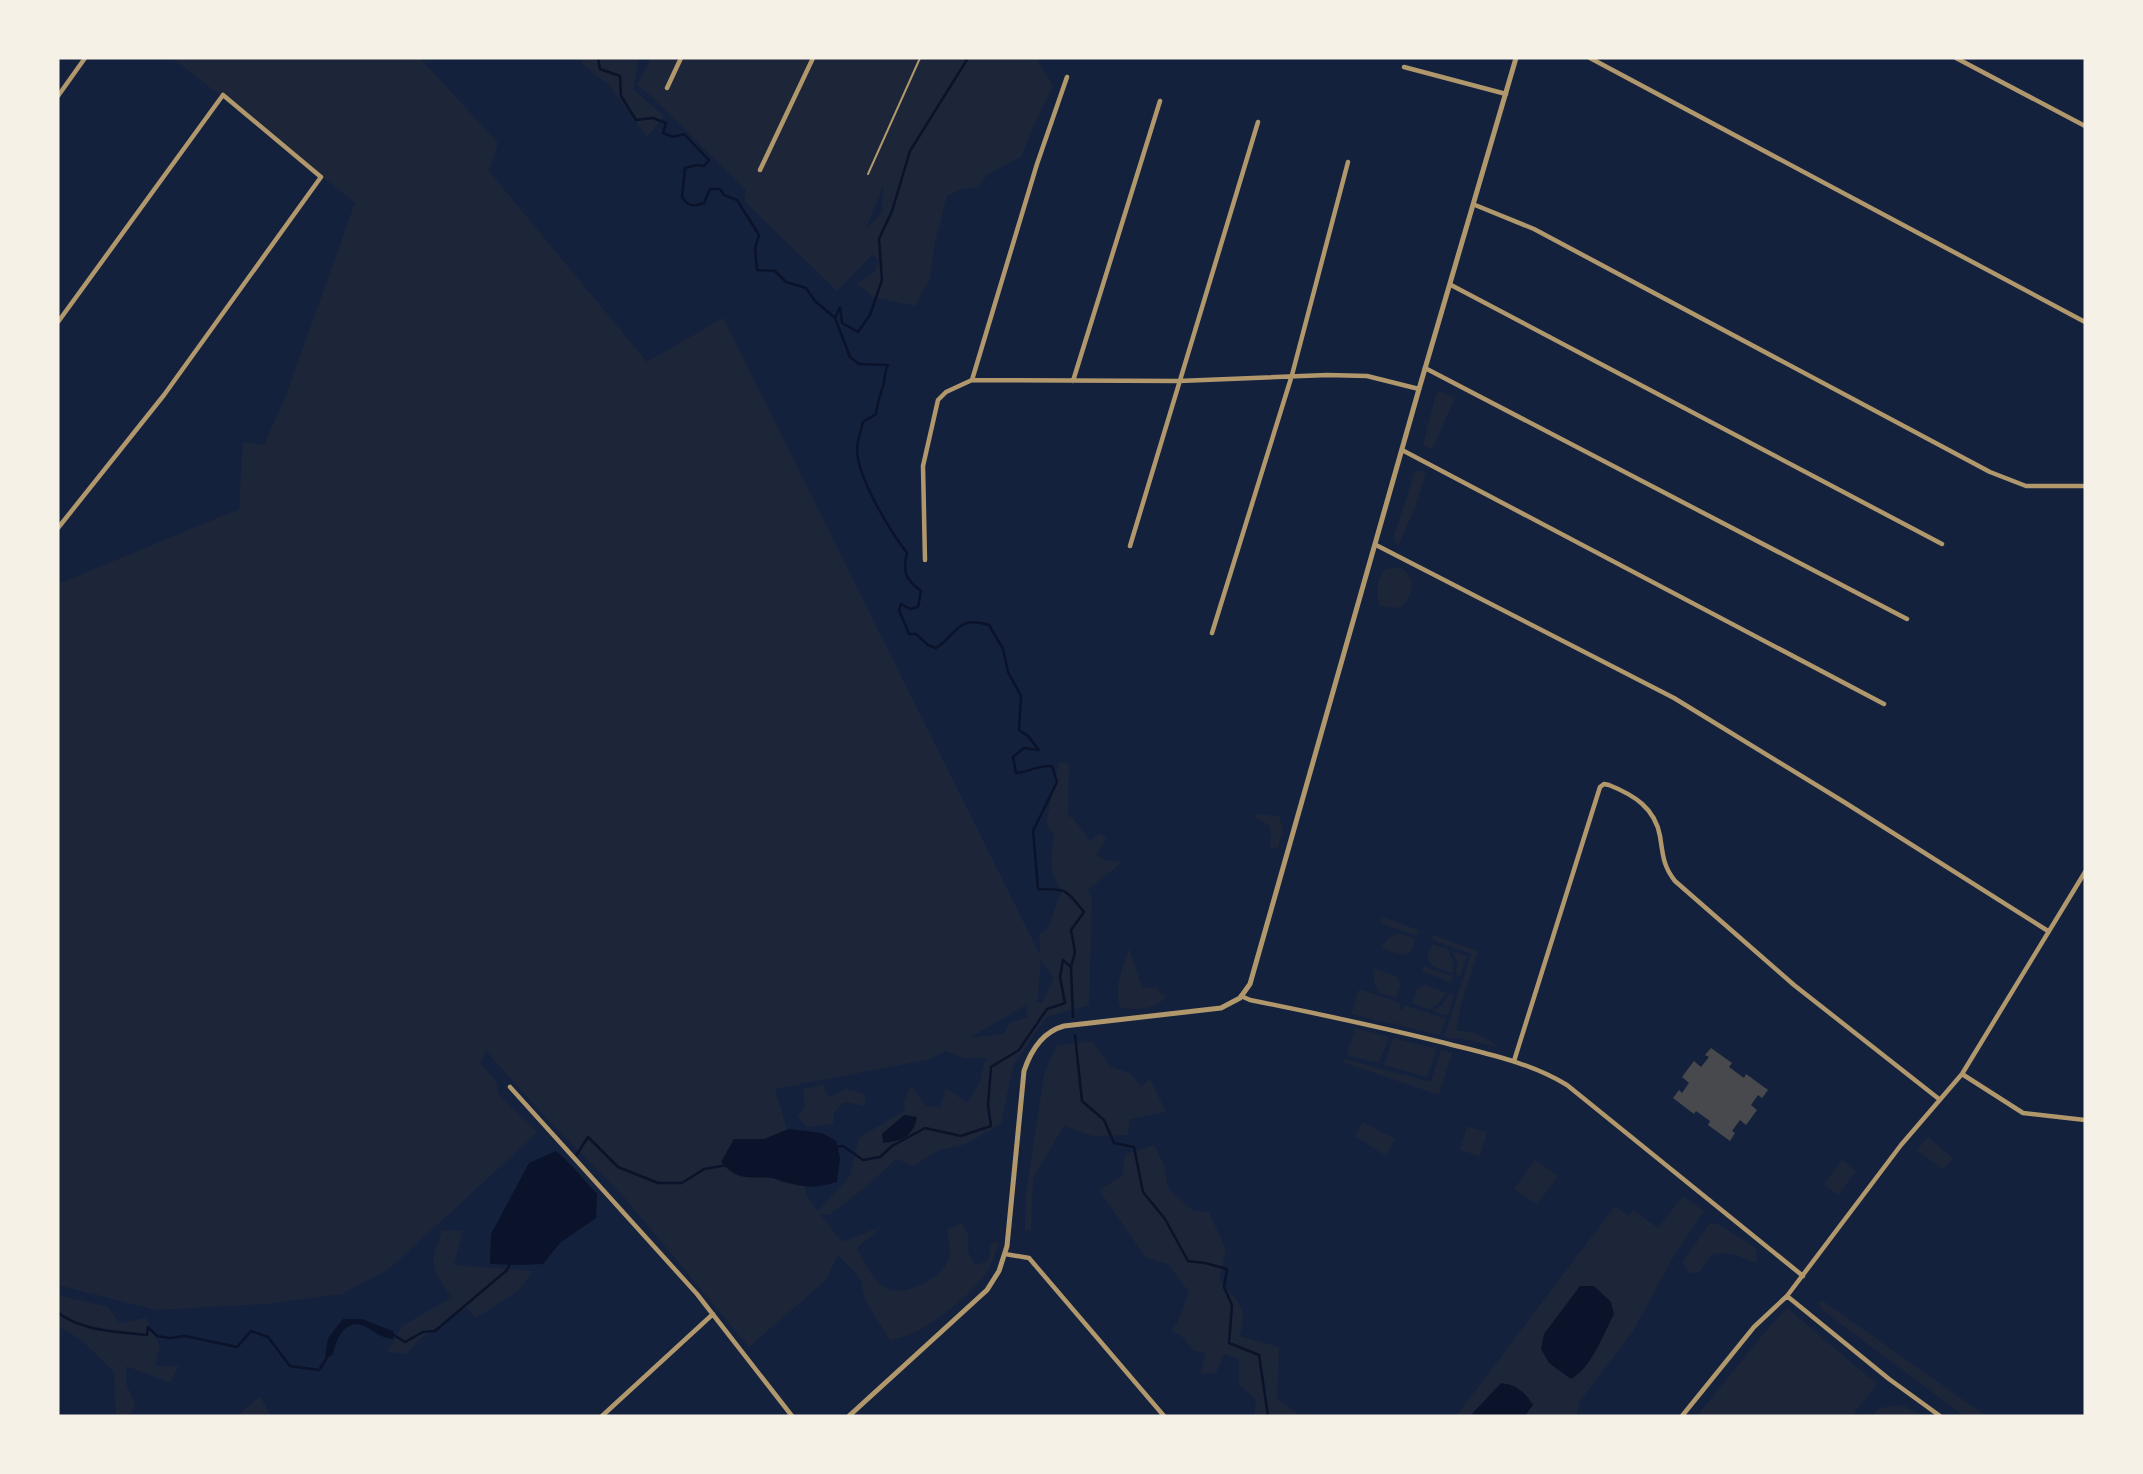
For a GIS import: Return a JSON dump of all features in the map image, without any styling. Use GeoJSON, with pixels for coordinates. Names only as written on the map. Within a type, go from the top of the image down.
{"type":"FeatureCollection","features":[{"type":"Feature","properties":{"kind":"street"},"geometry":{"type":"LineString","coordinates":[[58,96],[85,58]]}},
{"type":"Feature","properties":{"kind":"street"},"geometry":{"type":"LineString","coordinates":[[667,89],[681,58]]}},
{"type":"Feature","properties":{"kind":"street"},"geometry":{"type":"LineString","coordinates":[[760,170],[813,58]]}},
{"type":"Feature","properties":{"kind":"street"},"geometry":{"type":"LineString","coordinates":[[849,1416],[987,1290],[999,1271],[1005,1254],[1024,1071],[1036,1045],[1049,1032],[1064,1026],[1226,1006],[1241,996],[1250,984],[1516,58]]}},
{"type":"Feature","properties":{"kind":"street"},"geometry":{"type":"LineString","coordinates":[[1590,58],[2085,322]]}},
{"type":"Feature","properties":{"kind":"street"},"geometry":{"type":"LineString","coordinates":[[1956,58],[2085,126]]}},
{"type":"Feature","properties":{"kind":"street"},"geometry":{"type":"LineString","coordinates":[[1404,67],[1506,94]]}},
{"type":"Feature","properties":{"kind":"street"},"geometry":{"type":"LineString","coordinates":[[972,380],[1037,164],[1067,77]]}},
{"type":"Feature","properties":{"kind":"street"},"geometry":{"type":"LineString","coordinates":[[58,322],[223,95],[321,177],[164,395],[58,527]]}},
{"type":"Feature","properties":{"kind":"street"},"geometry":{"type":"LineString","coordinates":[[1073,381],[1160,101]]}},
{"type":"Feature","properties":{"kind":"street"},"geometry":{"type":"LineString","coordinates":[[1130,546],[1258,122]]}},
{"type":"Feature","properties":{"kind":"street"},"geometry":{"type":"LineString","coordinates":[[1212,633],[1292,375],[1348,162]]}},
{"type":"Feature","properties":{"kind":"street"},"geometry":{"type":"LineString","coordinates":[[1475,205],[1534,229],[1990,472],[2026,486],[2085,486]]}},
{"type":"Feature","properties":{"kind":"street"},"geometry":{"type":"LineString","coordinates":[[1451,285],[1942,544]]}},
{"type":"Feature","properties":{"kind":"street"},"geometry":{"type":"LineString","coordinates":[[1425,368],[1907,620]]}},
{"type":"Feature","properties":{"kind":"street"},"geometry":{"type":"LineString","coordinates":[[925,560],[923,466],[938,400],[946,392],[972,380],[1179,381],[1292,375],[1367,376],[1419,389]]}},
{"type":"Feature","properties":{"kind":"street"},"geometry":{"type":"LineString","coordinates":[[1402,450],[1884,704]]}},
{"type":"Feature","properties":{"kind":"street"},"geometry":{"type":"LineString","coordinates":[[1376,545],[1674,698],[2048,931]]}},
{"type":"Feature","properties":{"kind":"street"},"geometry":{"type":"LineString","coordinates":[[1514,1061],[1600,788],[1604,784],[1641,801],[1653,814],[1660,836],[1662,861],[1675,881],[1794,985],[1939,1099]]}},
{"type":"Feature","properties":{"kind":"street"},"geometry":{"type":"LineString","coordinates":[[1682,1416],[1754,1327],[1787,1296],[1939,1099],[1962,1074],[2085,872]]}},
{"type":"Feature","properties":{"kind":"street"},"geometry":{"type":"LineString","coordinates":[[1241,996],[1389,1029],[1541,1070],[1567,1085],[1803,1276]]}},
{"type":"Feature","properties":{"kind":"street"},"geometry":{"type":"LineString","coordinates":[[1962,1074],[2023,1113],[2085,1121]]}},
{"type":"Feature","properties":{"kind":"street"},"geometry":{"type":"LineString","coordinates":[[510,1087],[697,1294],[792,1416]]}},
{"type":"Feature","properties":{"kind":"street"},"geometry":{"type":"LineString","coordinates":[[1005,1254],[1029,1258],[1164,1416]]}},
{"type":"Feature","properties":{"kind":"street"},"geometry":{"type":"LineString","coordinates":[[1787,1296],[1889,1379],[1940,1416]]}},
{"type":"Feature","properties":{"kind":"street"},"geometry":{"type":"LineString","coordinates":[[602,1416],[713,1314]]}},
{"type":"Feature","properties":{"kind":"lane"},"geometry":{"type":"LineString","coordinates":[[868,174],[920,58]]}},
{"type":"Feature","properties":{"kind":"shaded area"},"geometry":{"type":"Polygon","coordinates":[[[173,58],[420,58],[498,143],[489,171],[647,362],[723,318],[1040,955],[1039,934],[1048,928],[1062,889],[1052,871],[1054,835],[1046,824],[1059,762],[1069,764],[1068,816],[1073,818],[1090,841],[1099,834],[1107,838],[1096,854],[1104,860],[1122,862],[1088,890],[1092,899],[1089,1005],[1046,1017],[1013,1066],[1001,1124],[966,1144],[937,1151],[914,1166],[896,1159],[867,1186],[829,1215],[820,1214],[841,1241],[881,1227],[857,1248],[877,1280],[886,1288],[894,1290],[913,1288],[940,1272],[950,1254],[947,1229],[962,1223],[968,1235],[968,1252],[975,1265],[988,1261],[991,1243],[999,1242],[984,1277],[951,1309],[926,1326],[890,1340],[866,1302],[860,1278],[838,1255],[826,1280],[749,1347],[622,1195],[546,1118],[486,1051],[480,1063],[496,1081],[499,1095],[538,1132],[389,1269],[342,1294],[267,1304],[156,1310],[58,1285],[58,584],[239,509],[243,442],[264,445],[285,398],[355,203],[173,58]],[[1041,958],[1036,1001],[1042,1003],[1054,978],[1041,958]],[[1026,1005],[969,1038],[1004,1034],[1009,1023],[1028,1017],[1026,1005]],[[945,1051],[931,1059],[775,1089],[807,1196],[818,1211],[850,1176],[859,1138],[905,1110],[904,1101],[911,1086],[926,1106],[940,1108],[946,1088],[967,1103],[980,1082],[987,1058],[965,1058],[945,1051]]]}},
{"type":"Feature","properties":{"kind":"shaded area"},"geometry":{"type":"Polygon","coordinates":[[[580,58],[638,59],[634,90],[664,116],[647,137],[609,85],[583,65],[580,58]]]}},
{"type":"Feature","properties":{"kind":"shaded area"},"geometry":{"type":"Polygon","coordinates":[[[651,58],[1036,58],[1053,86],[1021,157],[988,174],[978,187],[962,189],[947,196],[935,242],[930,278],[915,306],[873,297],[857,284],[873,273],[880,260],[872,255],[837,291],[744,201],[746,190],[637,85],[651,58]],[[883,187],[866,229],[882,213],[883,187]]]}},
{"type":"Feature","properties":{"kind":"shaded area"},"geometry":{"type":"Polygon","coordinates":[[[1439,391],[1454,400],[1432,450],[1423,445],[1439,391]]]}},
{"type":"Feature","properties":{"kind":"shaded area"},"geometry":{"type":"Polygon","coordinates":[[[1415,471],[1426,473],[1415,508],[1398,546],[1394,536],[1415,471]]]}},
{"type":"Feature","properties":{"kind":"shaded area"},"geometry":{"type":"Polygon","coordinates":[[[1400,567],[1411,581],[1408,598],[1400,608],[1379,606],[1378,587],[1382,573],[1385,569],[1400,567]]]}},
{"type":"Feature","properties":{"kind":"shaded area"},"geometry":{"type":"Polygon","coordinates":[[[1257,814],[1279,816],[1283,829],[1278,848],[1270,849],[1269,825],[1256,818],[1257,814]]]}},
{"type":"Feature","properties":{"kind":"shaded area"},"geometry":{"type":"Polygon","coordinates":[[[1382,917],[1478,951],[1456,1031],[1478,1034],[1497,1047],[1444,1037],[1471,954],[1432,940],[1433,936],[1419,931],[1417,936],[1380,923],[1382,917]]]}},
{"type":"Feature","properties":{"kind":"shaded area"},"geometry":{"type":"Polygon","coordinates":[[[1398,933],[1415,939],[1411,952],[1403,955],[1381,948],[1388,938],[1398,933]]]}},
{"type":"Feature","properties":{"kind":"shaded area"},"geometry":{"type":"Polygon","coordinates":[[[1432,944],[1448,949],[1453,962],[1453,974],[1432,966],[1427,957],[1432,944]]]}},
{"type":"Feature","properties":{"kind":"shaded area"},"geometry":{"type":"Polygon","coordinates":[[[1129,948],[1142,987],[1156,988],[1166,997],[1156,1005],[1134,1009],[1121,1008],[1118,986],[1129,948]]]}},
{"type":"Feature","properties":{"kind":"shaded area"},"geometry":{"type":"Polygon","coordinates":[[[1452,951],[1467,956],[1460,976],[1456,975],[1457,962],[1452,951]]]}},
{"type":"Feature","properties":{"kind":"shaded area"},"geometry":{"type":"Polygon","coordinates":[[[1423,966],[1453,976],[1451,982],[1423,972],[1423,966]]]}},
{"type":"Feature","properties":{"kind":"shaded area"},"geometry":{"type":"Polygon","coordinates":[[[1373,968],[1396,976],[1401,984],[1396,998],[1379,992],[1374,981],[1373,968]]]}},
{"type":"Feature","properties":{"kind":"shaded area"},"geometry":{"type":"Polygon","coordinates":[[[1425,985],[1447,993],[1429,1010],[1412,1003],[1417,989],[1425,985]]]}},
{"type":"Feature","properties":{"kind":"shaded area"},"geometry":{"type":"Polygon","coordinates":[[[1359,989],[1401,1003],[1399,1010],[1402,1010],[1404,1005],[1446,1019],[1440,1035],[1351,1014],[1359,989]]]}},
{"type":"Feature","properties":{"kind":"shaded area"},"geometry":{"type":"Polygon","coordinates":[[[1449,994],[1454,995],[1447,1016],[1432,1011],[1442,1005],[1449,994]]]}},
{"type":"Feature","properties":{"kind":"shaded area"},"geometry":{"type":"Polygon","coordinates":[[[1355,1028],[1389,1037],[1379,1063],[1347,1055],[1355,1028]]]}},
{"type":"Feature","properties":{"kind":"shaded area"},"geometry":{"type":"Polygon","coordinates":[[[1393,1038],[1437,1049],[1427,1077],[1384,1065],[1393,1038]]]}},
{"type":"Feature","properties":{"kind":"shaded area"},"geometry":{"type":"Polygon","coordinates":[[[1092,1041],[1111,1067],[1130,1073],[1141,1087],[1150,1079],[1166,1112],[1130,1119],[1128,1135],[1093,1136],[1064,1126],[1033,1178],[1031,1230],[1025,1231],[1026,1194],[1044,1075],[1056,1046],[1092,1041]]]}},
{"type":"Feature","properties":{"kind":"shaded area"},"geometry":{"type":"Polygon","coordinates":[[[1441,1050],[1452,1053],[1439,1095],[1342,1062],[1344,1059],[1431,1082],[1441,1050]]]}},
{"type":"Feature","properties":{"kind":"shaded area"},"geometry":{"type":"Polygon","coordinates":[[[823,1085],[829,1097],[846,1089],[865,1094],[865,1106],[844,1102],[834,1113],[833,1124],[806,1127],[798,1116],[805,1107],[803,1089],[823,1085]]]}},
{"type":"Feature","properties":{"kind":"shaded area"},"geometry":{"type":"Polygon","coordinates":[[[904,1115],[917,1117],[913,1129],[906,1137],[883,1143],[882,1134],[904,1115]]]}},
{"type":"Feature","properties":{"kind":"shaded area"},"geometry":{"type":"Polygon","coordinates":[[[1363,1122],[1395,1139],[1386,1156],[1355,1136],[1363,1122]]]}},
{"type":"Feature","properties":{"kind":"shaded area"},"geometry":{"type":"Polygon","coordinates":[[[1467,1126],[1487,1132],[1480,1156],[1460,1150],[1467,1126]]]}},
{"type":"Feature","properties":{"kind":"shaded area"},"geometry":{"type":"Polygon","coordinates":[[[789,1129],[822,1133],[836,1141],[840,1158],[837,1182],[807,1186],[772,1178],[745,1177],[733,1173],[721,1162],[734,1139],[764,1139],[789,1129]]]}},
{"type":"Feature","properties":{"kind":"shaded area"},"geometry":{"type":"Polygon","coordinates":[[[1928,1137],[1953,1158],[1943,1170],[1917,1150],[1928,1137]]]}},
{"type":"Feature","properties":{"kind":"shaded area"},"geometry":{"type":"Polygon","coordinates":[[[1154,1145],[1164,1164],[1168,1188],[1192,1210],[1209,1212],[1226,1250],[1219,1280],[1236,1299],[1242,1311],[1239,1336],[1279,1347],[1277,1398],[1300,1416],[1254,1416],[1256,1399],[1239,1385],[1239,1359],[1224,1354],[1216,1373],[1201,1374],[1206,1352],[1194,1351],[1185,1339],[1171,1330],[1178,1322],[1189,1292],[1168,1264],[1146,1258],[1099,1190],[1122,1176],[1125,1154],[1154,1145]]]}},
{"type":"Feature","properties":{"kind":"shaded area"},"geometry":{"type":"Polygon","coordinates":[[[556,1151],[597,1194],[596,1218],[560,1243],[543,1264],[490,1264],[491,1234],[529,1163],[556,1151]]]}},
{"type":"Feature","properties":{"kind":"shaded area"},"geometry":{"type":"Polygon","coordinates":[[[1535,1160],[1558,1176],[1537,1205],[1514,1189],[1535,1160]]]}},
{"type":"Feature","properties":{"kind":"shaded area"},"geometry":{"type":"Polygon","coordinates":[[[1842,1160],[1856,1171],[1838,1195],[1824,1184],[1842,1160]]]}},
{"type":"Feature","properties":{"kind":"shaded area"},"geometry":{"type":"Polygon","coordinates":[[[1683,1196],[1704,1211],[1671,1261],[1632,1333],[1579,1402],[1577,1416],[1456,1416],[1615,1206],[1628,1216],[1633,1210],[1658,1228],[1683,1196]]]}},
{"type":"Feature","properties":{"kind":"shaded area"},"geometry":{"type":"Polygon","coordinates":[[[1710,1223],[1718,1224],[1756,1248],[1757,1264],[1724,1253],[1711,1255],[1700,1271],[1692,1274],[1685,1268],[1683,1261],[1710,1223]]]}},
{"type":"Feature","properties":{"kind":"shaded area"},"geometry":{"type":"Polygon","coordinates":[[[442,1230],[463,1231],[454,1265],[533,1271],[518,1291],[476,1318],[467,1308],[421,1338],[406,1354],[387,1352],[402,1326],[452,1297],[439,1279],[434,1266],[442,1230]]]}},
{"type":"Feature","properties":{"kind":"shaded area"},"geometry":{"type":"Polygon","coordinates":[[[1580,1286],[1594,1286],[1611,1302],[1614,1314],[1591,1359],[1571,1379],[1549,1363],[1541,1349],[1544,1334],[1580,1286]]]}},
{"type":"Feature","properties":{"kind":"shaded area"},"geometry":{"type":"Polygon","coordinates":[[[58,1295],[108,1307],[120,1323],[146,1318],[160,1346],[155,1366],[179,1366],[170,1383],[126,1366],[126,1383],[135,1404],[130,1416],[116,1416],[114,1372],[80,1339],[58,1326],[58,1295]]]}},
{"type":"Feature","properties":{"kind":"shaded area"},"geometry":{"type":"Polygon","coordinates":[[[1822,1300],[1986,1416],[1964,1416],[1822,1310],[1818,1303],[1822,1300]]]}},
{"type":"Feature","properties":{"kind":"shaded area"},"geometry":{"type":"Polygon","coordinates":[[[1787,1308],[1877,1384],[1852,1416],[1697,1416],[1765,1332],[1787,1308]]]}},
{"type":"Feature","properties":{"kind":"shaded area"},"geometry":{"type":"Polygon","coordinates":[[[343,1319],[362,1319],[393,1331],[393,1339],[355,1324],[341,1333],[333,1355],[325,1357],[328,1338],[343,1319]]]}},
{"type":"Feature","properties":{"kind":"shaded area"},"geometry":{"type":"Polygon","coordinates":[[[1501,1383],[1516,1387],[1530,1400],[1533,1405],[1525,1416],[1470,1416],[1501,1383]]]}},
{"type":"Feature","properties":{"kind":"shaded area"},"geometry":{"type":"Polygon","coordinates":[[[260,1396],[271,1416],[237,1416],[260,1396]]]}},
{"type":"Feature","properties":{"kind":"shaded area"},"geometry":{"type":"Polygon","coordinates":[[[1904,1405],[1921,1416],[1873,1416],[1879,1408],[1904,1405]]]}},
{"type":"Feature","properties":{"kind":"building"},"geometry":{"type":"Polygon","coordinates":[[[1711,1048],[1732,1063],[1729,1067],[1744,1078],[1746,1074],[1768,1090],[1762,1098],[1758,1095],[1751,1105],[1757,1110],[1746,1125],[1740,1120],[1732,1131],[1735,1133],[1730,1141],[1708,1125],[1710,1121],[1696,1111],[1694,1114],[1673,1098],[1679,1090],[1682,1093],[1689,1083],[1682,1077],[1694,1061],[1701,1067],[1709,1057],[1705,1055],[1711,1048]]]}},
{"type":"Feature","properties":{"kind":"waterway"},"geometry":{"type":"LineString","coordinates":[[598,58],[600,69],[620,76],[621,96],[636,120],[653,118],[666,123],[663,133],[673,137],[684,134],[709,160],[704,166],[685,168],[684,200],[691,205],[704,203],[710,189],[720,189],[724,195],[737,200],[759,235],[755,248],[757,270],[775,271],[786,282],[806,288],[815,301],[835,318],[850,357],[859,364],[888,365],[876,414],[863,422],[857,449],[858,461],[868,488],[907,553],[906,575],[921,591],[918,607],[910,609],[901,604],[899,610],[909,634],[916,634],[928,645],[936,648],[958,628],[970,622],[989,625],[1003,649],[1008,672],[1021,696],[1019,730],[1028,736],[1039,750],[1024,748],[1013,757],[1016,773],[1052,766],[1057,782],[1033,831],[1038,889],[1061,890],[1084,912],[1071,930],[1075,952],[1071,967],[1073,1017]]}},
{"type":"Feature","properties":{"kind":"waterway"},"geometry":{"type":"LineString","coordinates":[[835,318],[840,307],[842,323],[858,332],[870,315],[882,280],[879,239],[892,211],[910,151],[968,58]]}},
{"type":"Feature","properties":{"kind":"waterway"},"geometry":{"type":"LineString","coordinates":[[834,1147],[843,1146],[863,1160],[880,1157],[892,1146],[925,1128],[961,1136],[991,1126],[988,1105],[991,1067],[1019,1050],[1047,1009],[1065,1003],[1060,977],[1063,960],[1071,967]]}},
{"type":"Feature","properties":{"kind":"waterway"},"geometry":{"type":"LineString","coordinates":[[1075,1035],[1082,1101],[1104,1120],[1114,1143],[1134,1147],[1143,1192],[1165,1219],[1188,1261],[1227,1269],[1224,1287],[1232,1305],[1229,1343],[1259,1355],[1268,1416]]}},
{"type":"Feature","properties":{"kind":"waterway"},"geometry":{"type":"LineString","coordinates":[[577,1154],[588,1137],[618,1167],[658,1183],[682,1183],[704,1169],[727,1165]]}},
{"type":"Feature","properties":{"kind":"waterway"},"geometry":{"type":"LineString","coordinates":[[392,1334],[405,1342],[423,1332],[435,1331],[507,1270],[511,1262]]}},
{"type":"Feature","properties":{"kind":"waterway"},"geometry":{"type":"LineString","coordinates":[[58,1313],[79,1324],[101,1330],[147,1335],[148,1327],[157,1336],[185,1336],[237,1347],[251,1331],[268,1337],[290,1366],[319,1370],[330,1353]]}}]}
